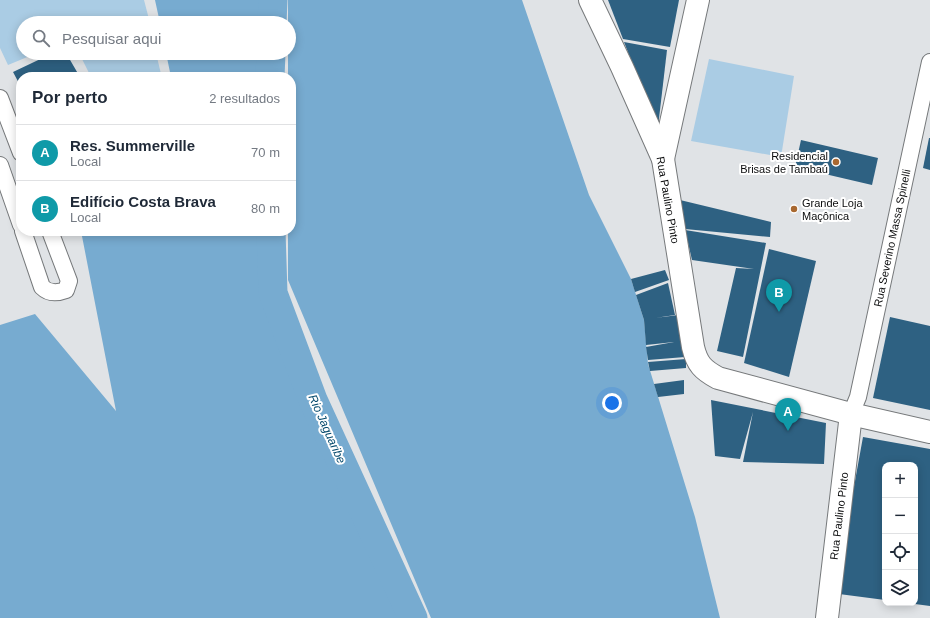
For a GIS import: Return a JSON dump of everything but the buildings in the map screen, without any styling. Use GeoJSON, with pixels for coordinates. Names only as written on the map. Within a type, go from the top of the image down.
{"type":"FeatureCollection","features":[{"type":"Feature","properties":{"kind":"main road","name":"Rua Paulino Pinto"},"geometry":{"type":"LineString","coordinates":[[590,0],[663,159],[695,356],[700,366],[705,371],[718,378],[851,414],[930,432]]}},
{"type":"Feature","properties":{"kind":"main road"},"geometry":{"type":"LineString","coordinates":[[663,159],[698,0]]}},
{"type":"Feature","properties":{"kind":"main road","name":"Rua Paulino Pinto"},"geometry":{"type":"LineString","coordinates":[[827,618],[851,414]]}},
{"type":"Feature","properties":{"kind":"street","name":"Rua Severino Massa Spinelli"},"geometry":{"type":"LineString","coordinates":[[851,414],[858,397],[930,62]]}},
{"type":"Feature","properties":{"kind":"street"},"geometry":{"type":"LineString","coordinates":[[0,98],[16,140]]}},
{"type":"Feature","properties":{"kind":"street"},"geometry":{"type":"LineString","coordinates":[[0,165],[16,211]]}},
{"type":"Feature","properties":{"kind":"street"},"geometry":{"type":"LineString","coordinates":[[25,236],[42,287],[48,291],[58,292],[66,290],[69,281],[52,236]]}},
{"type":"Feature","properties":{"kind":"shaded area"},"geometry":{"type":"Polygon","coordinates":[[[0,0],[144,0],[148,16],[16,16],[16,60],[20,60],[8,65],[0,48],[0,0]]]}},
{"type":"Feature","properties":{"kind":"shaded area"},"geometry":{"type":"Polygon","coordinates":[[[155,0],[269,0],[269,16],[158,16],[155,0]]]}},
{"type":"Feature","properties":{"kind":"shaded area"},"geometry":{"type":"Polygon","coordinates":[[[288,0],[522,0],[589,195],[631,279],[644,320],[648,364],[695,517],[720,618],[431,618],[288,280],[288,236],[296,236],[296,72],[288,72],[288,60],[296,60],[296,16],[288,16],[288,0]]]}},
{"type":"Feature","properties":{"kind":"shaded area"},"geometry":{"type":"Polygon","coordinates":[[[709,59],[794,76],[781,157],[691,141],[709,59]]]}},
{"type":"Feature","properties":{"kind":"shaded area"},"geometry":{"type":"Polygon","coordinates":[[[82,60],[158,60],[161,72],[88,72],[82,60]]]}},
{"type":"Feature","properties":{"kind":"shaded area"},"geometry":{"type":"Polygon","coordinates":[[[167,60],[270,60],[270,72],[170,72],[167,60]]]}},
{"type":"Feature","properties":{"kind":"shaded area"},"geometry":{"type":"Polygon","coordinates":[[[82,236],[272,236],[273,293],[416,618],[0,618],[0,325],[35,314],[116,411],[82,236]]]}},
{"type":"Feature","properties":{"kind":"waterway","name":"Rio Jaguaribe"},"geometry":{"type":"LineString","coordinates":[[272,16],[273,0]]}},
{"type":"Feature","properties":{"kind":"waterway","name":"Rio Jaguaribe"},"geometry":{"type":"LineString","coordinates":[[270,72],[271,60]]}},
{"type":"Feature","properties":{"kind":"waterway","name":"Rio Jaguaribe"},"geometry":{"type":"LineString","coordinates":[[271,236],[273,293],[313,400],[413,618]]}},
{"type":"Feature","properties":{"kind":"place","name":"Residencial Brisas de Tambaú"},"geometry":{"type":"Point","coordinates":[836,162]}},
{"type":"Feature","properties":{"kind":"place","name":"Grande Loja Maçônica"},"geometry":{"type":"Point","coordinates":[794,209]}},
{"type":"Feature","properties":{"kind":"place","name":"Edifício Costa Brava"},"geometry":{"type":"Point","coordinates":[779,312]}},
{"type":"Feature","properties":{"kind":"place","name":"Res. Summerville"},"geometry":{"type":"Point","coordinates":[788,431]}}]}
